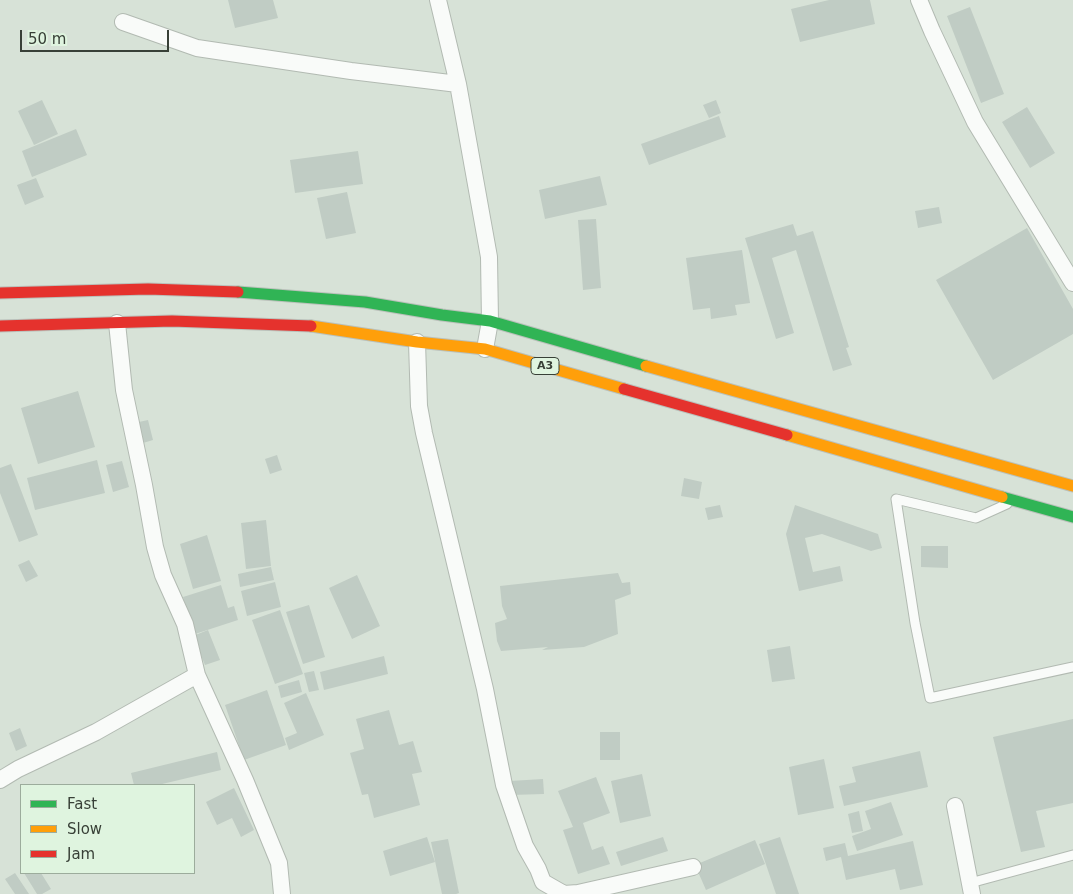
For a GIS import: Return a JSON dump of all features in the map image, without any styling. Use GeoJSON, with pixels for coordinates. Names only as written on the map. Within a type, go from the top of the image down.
{"type":"FeatureCollection","features":[{"type":"Feature","properties":{"kind":"highway","name":"A3"},"geometry":{"type":"LineString","coordinates":[[0,293],[148,288],[258,293],[365,302],[442,315],[490,320],[842,422],[1073,486]]}},
{"type":"Feature","properties":{"kind":"highway","name":"A3"},"geometry":{"type":"LineString","coordinates":[[0,326],[172,321],[303,325],[417,342],[485,349],[1073,517]]}},
{"type":"Feature","properties":{"kind":"street"},"geometry":{"type":"LineString","coordinates":[[438,0],[458,84],[489,257],[490,320],[485,349]]}},
{"type":"Feature","properties":{"kind":"street"},"geometry":{"type":"LineString","coordinates":[[919,0],[975,122],[1073,283]]}},
{"type":"Feature","properties":{"kind":"street"},"geometry":{"type":"LineString","coordinates":[[124,22],[197,48],[351,71],[458,84]]}},
{"type":"Feature","properties":{"kind":"street"},"geometry":{"type":"LineString","coordinates":[[117,322],[124,390],[155,547],[163,575],[185,624],[197,675],[245,780],[279,863],[282,894]]}},
{"type":"Feature","properties":{"kind":"street"},"geometry":{"type":"LineString","coordinates":[[417,342],[419,406],[424,432],[485,689],[504,785],[525,846],[538,869],[542,882],[564,894],[578,893],[693,867]]}},
{"type":"Feature","properties":{"kind":"street"},"geometry":{"type":"LineString","coordinates":[[0,780],[18,769],[96,732],[197,675]]}},
{"type":"Feature","properties":{"kind":"street"},"geometry":{"type":"LineString","coordinates":[[955,806],[971,888]]}},
{"type":"Feature","properties":{"kind":"lane"},"geometry":{"type":"LineString","coordinates":[[1016,500],[976,518],[896,499],[915,624],[930,698],[1073,667]]}},
{"type":"Feature","properties":{"kind":"lane"},"geometry":{"type":"LineString","coordinates":[[971,888],[1073,855]]}},
{"type":"Feature","properties":{"kind":"building"},"geometry":{"type":"Polygon","coordinates":[[[228,0],[273,0],[278,18],[235,28],[228,0]]]}},
{"type":"Feature","properties":{"kind":"building"},"geometry":{"type":"Polygon","coordinates":[[[829,0],[870,0],[875,24],[800,42],[791,9],[829,0]]]}},
{"type":"Feature","properties":{"kind":"building"},"geometry":{"type":"Polygon","coordinates":[[[970,7],[1004,94],[981,103],[947,16],[970,7]]]}},
{"type":"Feature","properties":{"kind":"building"},"geometry":{"type":"Polygon","coordinates":[[[42,100],[58,134],[34,145],[18,111],[42,100]]]}},
{"type":"Feature","properties":{"kind":"building"},"geometry":{"type":"Polygon","coordinates":[[[716,100],[721,113],[709,118],[703,105],[716,100]]]}},
{"type":"Feature","properties":{"kind":"building"},"geometry":{"type":"Polygon","coordinates":[[[1027,107],[1055,153],[1030,168],[1002,122],[1027,107]]]}},
{"type":"Feature","properties":{"kind":"building"},"geometry":{"type":"Polygon","coordinates":[[[719,116],[726,137],[649,165],[641,144],[719,116]]]}},
{"type":"Feature","properties":{"kind":"building"},"geometry":{"type":"Polygon","coordinates":[[[76,129],[87,155],[32,177],[22,151],[76,129]]]}},
{"type":"Feature","properties":{"kind":"building"},"geometry":{"type":"Polygon","coordinates":[[[358,151],[363,184],[295,193],[290,160],[358,151]]]}},
{"type":"Feature","properties":{"kind":"building"},"geometry":{"type":"Polygon","coordinates":[[[600,176],[607,205],[545,219],[539,190],[600,176]]]}},
{"type":"Feature","properties":{"kind":"building"},"geometry":{"type":"Polygon","coordinates":[[[36,178],[44,197],[25,205],[17,185],[36,178]]]}},
{"type":"Feature","properties":{"kind":"building"},"geometry":{"type":"Polygon","coordinates":[[[347,192],[356,233],[326,239],[317,198],[347,192]]]}},
{"type":"Feature","properties":{"kind":"building"},"geometry":{"type":"Polygon","coordinates":[[[939,207],[942,223],[918,228],[915,211],[939,207]]]}},
{"type":"Feature","properties":{"kind":"building"},"geometry":{"type":"Polygon","coordinates":[[[596,219],[601,288],[583,290],[578,220],[596,219]]]}},
{"type":"Feature","properties":{"kind":"building"},"geometry":{"type":"Polygon","coordinates":[[[793,224],[797,236],[813,231],[849,347],[846,348],[852,365],[833,371],[796,250],[772,258],[794,333],[776,339],[745,238],[793,224]]]}},
{"type":"Feature","properties":{"kind":"building"},"geometry":{"type":"Polygon","coordinates":[[[1027,228],[1073,309],[1073,334],[993,380],[936,280],[1027,228]]]}},
{"type":"Feature","properties":{"kind":"building"},"geometry":{"type":"Polygon","coordinates":[[[742,250],[750,303],[735,305],[737,315],[711,319],[710,308],[693,310],[686,258],[742,250]]]}},
{"type":"Feature","properties":{"kind":"building"},"geometry":{"type":"Polygon","coordinates":[[[78,391],[95,447],[38,464],[21,408],[78,391]]]}},
{"type":"Feature","properties":{"kind":"building"},"geometry":{"type":"Polygon","coordinates":[[[148,420],[153,440],[143,443],[139,422],[148,420]]]}},
{"type":"Feature","properties":{"kind":"building"},"geometry":{"type":"Polygon","coordinates":[[[277,455],[282,470],[270,474],[265,459],[277,455]]]}},
{"type":"Feature","properties":{"kind":"building"},"geometry":{"type":"Polygon","coordinates":[[[97,460],[105,493],[35,510],[27,478],[97,460]]]}},
{"type":"Feature","properties":{"kind":"building"},"geometry":{"type":"Polygon","coordinates":[[[122,461],[129,487],[113,492],[106,465],[122,461]]]}},
{"type":"Feature","properties":{"kind":"building"},"geometry":{"type":"Polygon","coordinates":[[[11,464],[38,535],[19,542],[0,493],[0,468],[11,464]]]}},
{"type":"Feature","properties":{"kind":"building"},"geometry":{"type":"Polygon","coordinates":[[[684,478],[702,482],[699,499],[681,496],[684,478]]]}},
{"type":"Feature","properties":{"kind":"building"},"geometry":{"type":"Polygon","coordinates":[[[720,505],[723,517],[708,520],[705,508],[720,505]]]}},
{"type":"Feature","properties":{"kind":"building"},"geometry":{"type":"Polygon","coordinates":[[[795,505],[878,534],[882,548],[871,551],[822,534],[805,538],[813,572],[840,566],[843,581],[799,591],[786,534],[795,505]]]}},
{"type":"Feature","properties":{"kind":"building"},"geometry":{"type":"Polygon","coordinates":[[[266,520],[271,566],[246,569],[241,523],[266,520]]]}},
{"type":"Feature","properties":{"kind":"building"},"geometry":{"type":"Polygon","coordinates":[[[207,535],[221,581],[193,589],[180,544],[207,535]]]}},
{"type":"Feature","properties":{"kind":"building"},"geometry":{"type":"Polygon","coordinates":[[[921,546],[948,546],[948,568],[921,567],[921,546]]]}},
{"type":"Feature","properties":{"kind":"building"},"geometry":{"type":"Polygon","coordinates":[[[29,560],[38,576],[26,582],[18,565],[29,560]]]}},
{"type":"Feature","properties":{"kind":"building"},"geometry":{"type":"Polygon","coordinates":[[[271,567],[274,580],[240,587],[238,574],[271,567]]]}},
{"type":"Feature","properties":{"kind":"building"},"geometry":{"type":"Polygon","coordinates":[[[618,573],[622,583],[630,582],[631,594],[615,600],[618,634],[584,647],[542,650],[548,647],[501,651],[497,641],[495,623],[507,619],[502,606],[500,586],[618,573]]]}},
{"type":"Feature","properties":{"kind":"building"},"geometry":{"type":"Polygon","coordinates":[[[357,575],[380,626],[352,639],[329,588],[357,575]]]}},
{"type":"Feature","properties":{"kind":"building"},"geometry":{"type":"Polygon","coordinates":[[[275,582],[281,607],[247,616],[241,591],[275,582]]]}},
{"type":"Feature","properties":{"kind":"building"},"geometry":{"type":"Polygon","coordinates":[[[221,585],[228,608],[234,606],[238,620],[195,634],[183,597],[221,585]]]}},
{"type":"Feature","properties":{"kind":"building"},"geometry":{"type":"Polygon","coordinates":[[[309,605],[325,657],[303,664],[286,612],[309,605]]]}},
{"type":"Feature","properties":{"kind":"building"},"geometry":{"type":"Polygon","coordinates":[[[280,610],[303,674],[275,684],[252,620],[280,610]]]}},
{"type":"Feature","properties":{"kind":"building"},"geometry":{"type":"Polygon","coordinates":[[[208,630],[220,660],[205,665],[193,636],[208,630]]]}},
{"type":"Feature","properties":{"kind":"building"},"geometry":{"type":"Polygon","coordinates":[[[790,646],[795,679],[772,682],[767,650],[790,646]]]}},
{"type":"Feature","properties":{"kind":"building"},"geometry":{"type":"Polygon","coordinates":[[[384,656],[388,674],[324,690],[320,672],[384,656]]]}},
{"type":"Feature","properties":{"kind":"building"},"geometry":{"type":"Polygon","coordinates":[[[314,671],[319,690],[309,692],[304,673],[314,671]]]}},
{"type":"Feature","properties":{"kind":"building"},"geometry":{"type":"Polygon","coordinates":[[[299,680],[302,692],[281,698],[278,686],[299,680]]]}},
{"type":"Feature","properties":{"kind":"building"},"geometry":{"type":"Polygon","coordinates":[[[267,690],[286,745],[244,760],[225,705],[267,690]]]}},
{"type":"Feature","properties":{"kind":"building"},"geometry":{"type":"Polygon","coordinates":[[[306,693],[324,735],[289,750],[285,738],[297,733],[284,703],[306,693]]]}},
{"type":"Feature","properties":{"kind":"building"},"geometry":{"type":"Polygon","coordinates":[[[389,710],[399,745],[413,741],[422,772],[412,774],[420,805],[374,818],[368,794],[362,795],[350,753],[364,749],[356,719],[389,710]]]}},
{"type":"Feature","properties":{"kind":"building"},"geometry":{"type":"Polygon","coordinates":[[[1073,719],[1073,803],[1036,811],[1045,847],[1021,852],[993,737],[1073,719]]]}},
{"type":"Feature","properties":{"kind":"building"},"geometry":{"type":"Polygon","coordinates":[[[20,728],[27,746],[16,751],[9,733],[20,728]]]}},
{"type":"Feature","properties":{"kind":"building"},"geometry":{"type":"Polygon","coordinates":[[[600,732],[620,732],[620,760],[600,760],[600,732]]]}},
{"type":"Feature","properties":{"kind":"building"},"geometry":{"type":"Polygon","coordinates":[[[920,751],[928,787],[844,806],[839,786],[856,782],[852,767],[920,751]]]}},
{"type":"Feature","properties":{"kind":"building"},"geometry":{"type":"Polygon","coordinates":[[[217,752],[221,770],[162,784],[134,784],[131,773],[217,752]]]}},
{"type":"Feature","properties":{"kind":"building"},"geometry":{"type":"Polygon","coordinates":[[[824,759],[834,808],[798,815],[789,767],[824,759]]]}},
{"type":"Feature","properties":{"kind":"building"},"geometry":{"type":"Polygon","coordinates":[[[642,774],[651,816],[620,823],[611,781],[642,774]]]}},
{"type":"Feature","properties":{"kind":"building"},"geometry":{"type":"Polygon","coordinates":[[[596,777],[610,813],[583,823],[592,850],[603,846],[610,864],[578,874],[563,830],[573,827],[558,791],[596,777]]]}},
{"type":"Feature","properties":{"kind":"building"},"geometry":{"type":"Polygon","coordinates":[[[543,779],[544,794],[511,795],[510,781],[543,779]]]}},
{"type":"Feature","properties":{"kind":"building"},"geometry":{"type":"Polygon","coordinates":[[[234,788],[254,830],[241,837],[232,818],[217,825],[206,802],[234,788]]]}},
{"type":"Feature","properties":{"kind":"building"},"geometry":{"type":"Polygon","coordinates":[[[891,802],[903,835],[857,851],[852,836],[871,829],[865,811],[891,802]]]}},
{"type":"Feature","properties":{"kind":"building"},"geometry":{"type":"Polygon","coordinates":[[[859,811],[863,831],[852,833],[848,814],[859,811]]]}},
{"type":"Feature","properties":{"kind":"building"},"geometry":{"type":"Polygon","coordinates":[[[427,837],[435,862],[390,876],[383,851],[427,837]]]}},
{"type":"Feature","properties":{"kind":"building"},"geometry":{"type":"Polygon","coordinates":[[[663,837],[668,851],[621,866],[616,852],[663,837]]]}},
{"type":"Feature","properties":{"kind":"building"},"geometry":{"type":"Polygon","coordinates":[[[780,837],[799,894],[776,894],[759,844],[780,837]]]}},
{"type":"Feature","properties":{"kind":"building"},"geometry":{"type":"Polygon","coordinates":[[[448,839],[459,893],[456,894],[442,894],[431,842],[448,839]]]}},
{"type":"Feature","properties":{"kind":"building"},"geometry":{"type":"Polygon","coordinates":[[[755,840],[765,864],[706,890],[695,865],[755,840]]]}},
{"type":"Feature","properties":{"kind":"building"},"geometry":{"type":"Polygon","coordinates":[[[913,841],[923,885],[900,890],[895,869],[846,880],[841,857],[826,861],[823,848],[845,843],[848,856],[913,841]]]}},
{"type":"Feature","properties":{"kind":"building"},"geometry":{"type":"Polygon","coordinates":[[[15,873],[29,894],[15,894],[5,879],[15,873]]]}},
{"type":"Feature","properties":{"kind":"building"},"geometry":{"type":"Polygon","coordinates":[[[25,874],[42,874],[51,889],[42,894],[37,894],[25,874]]]}},
{"type":"Feature","properties":{"kind":"traffic: fast"},"geometry":{"type":"LineString","coordinates":[[238,292],[365,302],[490,321],[646,366]]}},
{"type":"Feature","properties":{"kind":"traffic: fast"},"geometry":{"type":"LineString","coordinates":[[1002,497],[1073,517]]}},
{"type":"Feature","properties":{"kind":"traffic: slow"},"geometry":{"type":"LineString","coordinates":[[311,326],[417,342],[485,349],[624,389]]}},
{"type":"Feature","properties":{"kind":"traffic: slow"},"geometry":{"type":"LineString","coordinates":[[646,366],[1073,486]]}},
{"type":"Feature","properties":{"kind":"traffic: slow"},"geometry":{"type":"LineString","coordinates":[[787,435],[1002,497]]}},
{"type":"Feature","properties":{"kind":"traffic: jam"},"geometry":{"type":"LineString","coordinates":[[0,293],[148,289],[238,292]]}},
{"type":"Feature","properties":{"kind":"traffic: jam"},"geometry":{"type":"LineString","coordinates":[[0,326],[172,321],[311,326]]}},
{"type":"Feature","properties":{"kind":"traffic: jam"},"geometry":{"type":"LineString","coordinates":[[624,389],[787,435]]}}]}
